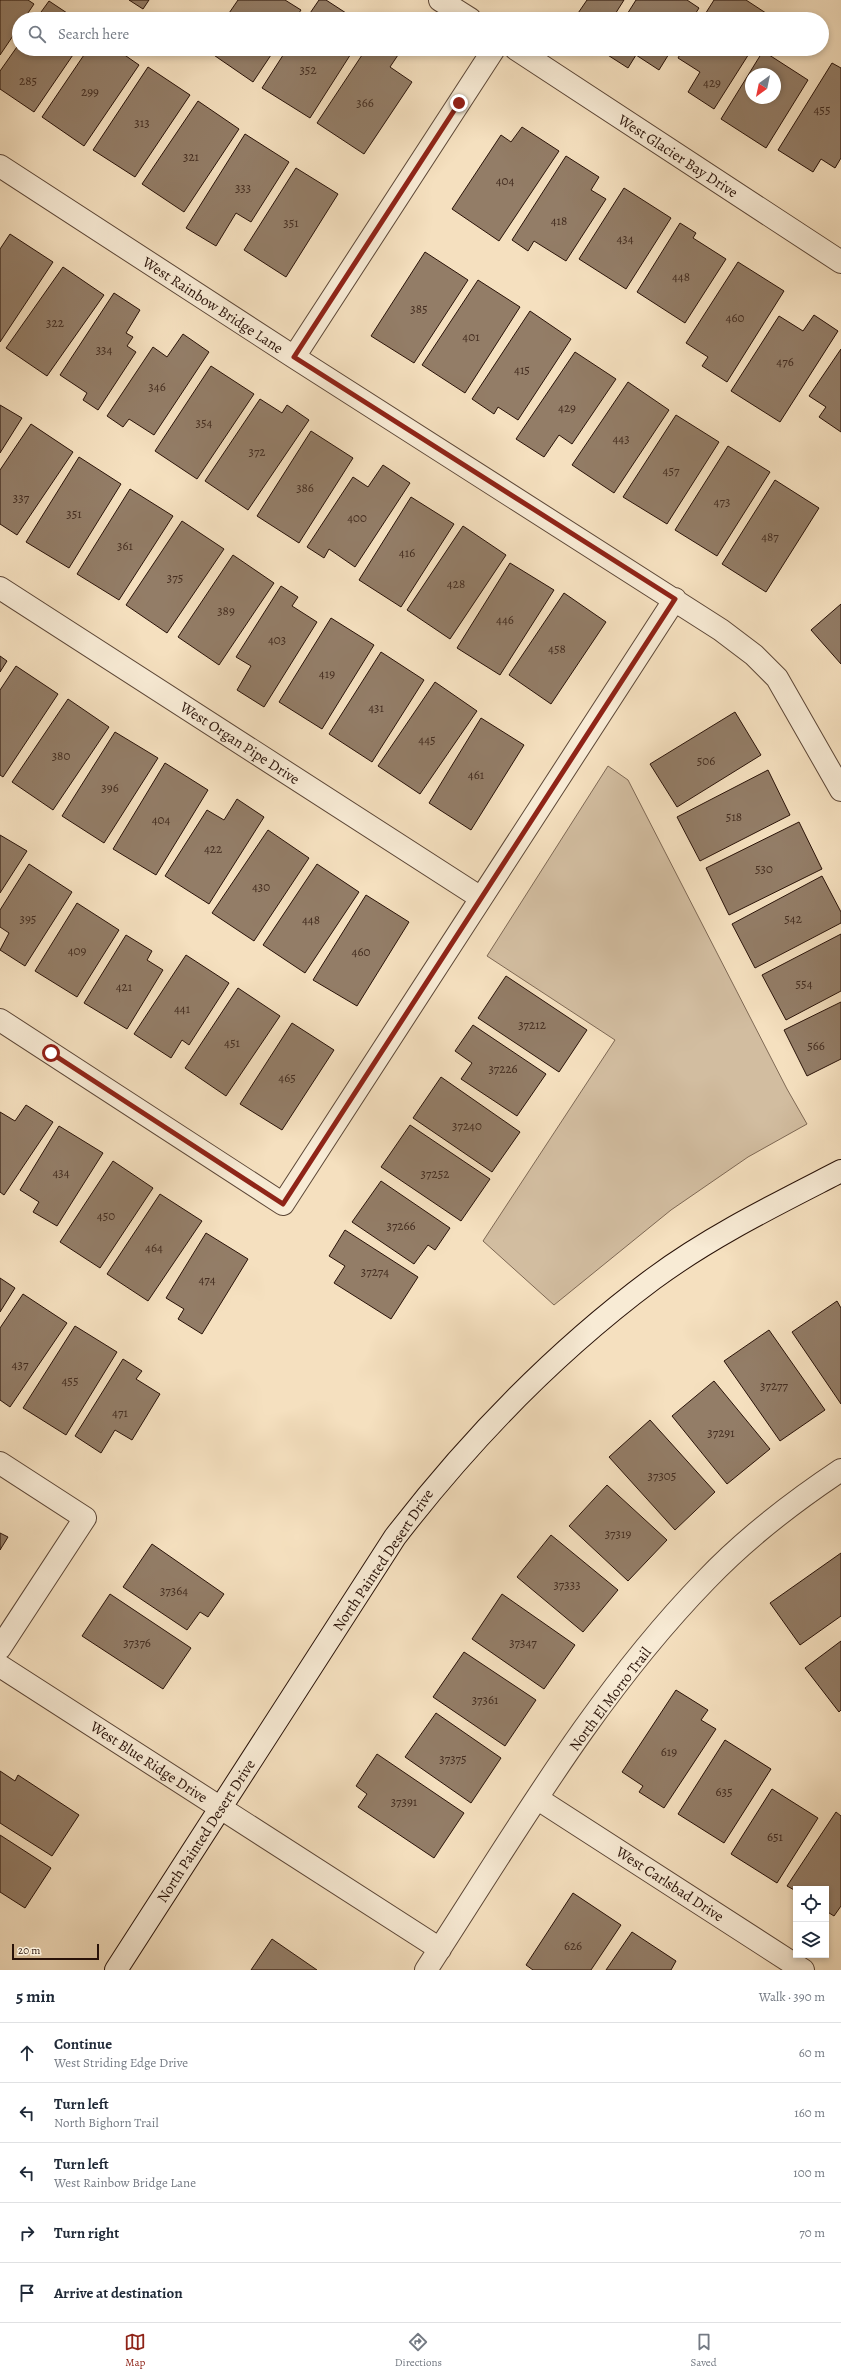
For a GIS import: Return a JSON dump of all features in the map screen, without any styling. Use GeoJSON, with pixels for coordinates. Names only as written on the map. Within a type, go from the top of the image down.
{"type":"FeatureCollection","features":[{"type":"Feature","properties":{"kind":"street"},"geometry":{"type":"LineString","coordinates":[[440,0],[459,12]]}},
{"type":"Feature","properties":{"kind":"street"},"geometry":{"type":"LineString","coordinates":[[294,357],[489,56]]}},
{"type":"Feature","properties":{"kind":"street","name":"West Glacier Bay Drive"},"geometry":{"type":"LineString","coordinates":[[527,56],[841,262]]}},
{"type":"Feature","properties":{"kind":"street","name":"West Rainbow Bridge Lane"},"geometry":{"type":"LineString","coordinates":[[0,166],[294,357],[675,599],[754,655],[777,678],[841,790]]}},
{"type":"Feature","properties":{"kind":"street","name":"West Organ Pipe Drive"},"geometry":{"type":"LineString","coordinates":[[0,588],[481,898]]}},
{"type":"Feature","properties":{"kind":"street"},"geometry":{"type":"LineString","coordinates":[[0,1020],[283,1204],[675,599]]}},
{"type":"Feature","properties":{"kind":"street","name":"North Painted Desert Drive"},"geometry":{"type":"LineString","coordinates":[[116,1970],[396,1537],[439,1480],[553,1362],[653,1279],[748,1219],[841,1171]]}},
{"type":"Feature","properties":{"kind":"street"},"geometry":{"type":"LineString","coordinates":[[0,1463],[85,1518],[0,1648]]}},
{"type":"Feature","properties":{"kind":"street","name":"North El Morro Trail"},"geometry":{"type":"LineString","coordinates":[[426,1970],[538,1799],[608,1696],[706,1579],[790,1504],[841,1470]]}},
{"type":"Feature","properties":{"kind":"street","name":"West Blue Ridge Drive"},"geometry":{"type":"LineString","coordinates":[[0,1666],[440,1949]]}},
{"type":"Feature","properties":{"kind":"street","name":"West Carlsbad Drive"},"geometry":{"type":"LineString","coordinates":[[538,1799],[802,1970]]}},
{"type":"Feature","properties":{"kind":"shaded area"},"geometry":{"type":"Polygon","coordinates":[[[608,766],[628,780],[787,1089],[807,1124],[748,1157],[671,1210],[554,1305],[483,1241],[615,1040],[487,956],[608,766]]]}},
{"type":"Feature","properties":{"kind":"building"},"geometry":{"type":"Polygon","coordinates":[[[0,0],[28,0],[34,4],[29,12],[12,12],[12,37],[0,55],[0,0]]]}},
{"type":"Feature","properties":{"kind":"building"},"geometry":{"type":"Polygon","coordinates":[[[129,0],[149,0],[143,9],[129,0]]]}},
{"type":"Feature","properties":{"kind":"building"},"geometry":{"type":"Polygon","coordinates":[[[238,0],[285,0],[301,10],[300,12],[230,12],[238,0]]]}},
{"type":"Feature","properties":{"kind":"building"},"geometry":{"type":"Polygon","coordinates":[[[319,0],[326,0],[344,12],[311,12],[319,0]]]}},
{"type":"Feature","properties":{"kind":"building"},"geometry":{"type":"Polygon","coordinates":[[[587,0],[624,0],[616,12],[579,12],[587,0]]]}},
{"type":"Feature","properties":{"kind":"building"},"geometry":{"type":"Polygon","coordinates":[[[636,0],[687,0],[699,8],[696,12],[628,12],[636,0]]]}},
{"type":"Feature","properties":{"kind":"building"},"geometry":{"type":"Polygon","coordinates":[[[714,0],[746,0],[764,12],[706,12],[714,0]]]}},
{"type":"Feature","properties":{"kind":"building"},"geometry":{"type":"Polygon","coordinates":[[[49,1],[66,12],[41,12],[49,1]]]}},
{"type":"Feature","properties":{"kind":"building"},"geometry":{"type":"Polygon","coordinates":[[[12,54],[12,56],[72,56],[34,112],[0,89],[0,71],[12,54]]]}},
{"type":"Feature","properties":{"kind":"building"},"geometry":{"type":"Polygon","coordinates":[[[83,56],[126,56],[139,65],[84,146],[42,117],[83,56]]]}},
{"type":"Feature","properties":{"kind":"building"},"geometry":{"type":"Polygon","coordinates":[[[215,56],[270,56],[253,82],[215,56]]]}},
{"type":"Feature","properties":{"kind":"building"},"geometry":{"type":"Polygon","coordinates":[[[283,56],[350,56],[310,118],[262,88],[283,56]]]}},
{"type":"Feature","properties":{"kind":"building"},"geometry":{"type":"Polygon","coordinates":[[[361,56],[397,56],[390,67],[412,82],[364,154],[317,123],[361,56]]]}},
{"type":"Feature","properties":{"kind":"building"},"geometry":{"type":"Polygon","coordinates":[[[609,56],[635,56],[628,68],[609,56]]]}},
{"type":"Feature","properties":{"kind":"building"},"geometry":{"type":"Polygon","coordinates":[[[638,56],[668,56],[659,70],[638,56]]]}},
{"type":"Feature","properties":{"kind":"building"},"geometry":{"type":"Polygon","coordinates":[[[679,56],[748,56],[714,109],[688,92],[700,72],[678,58],[679,56]]]}},
{"type":"Feature","properties":{"kind":"building"},"geometry":{"type":"Polygon","coordinates":[[[760,56],[771,56],[808,80],[766,148],[721,119],[745,80],[745,104],[781,104],[781,68],[752,68],[760,56]]]}},
{"type":"Feature","properties":{"kind":"building"},"geometry":{"type":"Polygon","coordinates":[[[832,63],[841,68],[841,158],[835,168],[821,159],[813,172],[778,150],[832,63]]]}},
{"type":"Feature","properties":{"kind":"building"},"geometry":{"type":"Polygon","coordinates":[[[148,67],[190,95],[135,177],[93,150],[148,67]]]}},
{"type":"Feature","properties":{"kind":"building"},"geometry":{"type":"Polygon","coordinates":[[[198,101],[239,129],[184,212],[142,184],[198,101]]]}},
{"type":"Feature","properties":{"kind":"building"},"geometry":{"type":"Polygon","coordinates":[[[522,127],[559,151],[499,241],[452,209],[501,135],[511,142],[522,127]]]}},
{"type":"Feature","properties":{"kind":"building"},"geometry":{"type":"Polygon","coordinates":[[[245,134],[289,162],[251,222],[236,213],[216,246],[186,228],[245,134]]]}},
{"type":"Feature","properties":{"kind":"building"},"geometry":{"type":"Polygon","coordinates":[[[566,156],[599,177],[591,190],[606,199],[566,261],[534,241],[528,251],[512,240],[566,156]]]}},
{"type":"Feature","properties":{"kind":"building"},"geometry":{"type":"Polygon","coordinates":[[[296,168],[338,194],[286,277],[244,250],[296,168]]]}},
{"type":"Feature","properties":{"kind":"building"},"geometry":{"type":"Polygon","coordinates":[[[624,188],[671,218],[626,289],[579,259],[624,188]]]}},
{"type":"Feature","properties":{"kind":"building"},"geometry":{"type":"Polygon","coordinates":[[[680,223],[696,233],[693,238],[726,259],[685,323],[637,292],[680,223]]]}},
{"type":"Feature","properties":{"kind":"building"},"geometry":{"type":"Polygon","coordinates":[[[10,234],[53,262],[0,342],[0,249],[10,234]]]}},
{"type":"Feature","properties":{"kind":"building"},"geometry":{"type":"Polygon","coordinates":[[[425,252],[468,280],[414,363],[371,336],[425,252]]]}},
{"type":"Feature","properties":{"kind":"building"},"geometry":{"type":"Polygon","coordinates":[[[738,262],[784,291],[727,382],[702,366],[708,357],[686,343],[738,262]]]}},
{"type":"Feature","properties":{"kind":"building"},"geometry":{"type":"Polygon","coordinates":[[[63,267],[104,295],[47,376],[6,348],[63,267]]]}},
{"type":"Feature","properties":{"kind":"building"},"geometry":{"type":"Polygon","coordinates":[[[478,280],[520,307],[465,393],[422,365],[478,280]]]}},
{"type":"Feature","properties":{"kind":"building"},"geometry":{"type":"Polygon","coordinates":[[[114,293],[140,310],[126,333],[133,337],[127,346],[136,352],[98,410],[83,400],[87,393],[60,375],[114,293]]]}},
{"type":"Feature","properties":{"kind":"building"},"geometry":{"type":"Polygon","coordinates":[[[530,311],[571,339],[518,420],[498,407],[494,414],[472,399],[530,311]]]}},
{"type":"Feature","properties":{"kind":"building"},"geometry":{"type":"Polygon","coordinates":[[[814,315],[838,331],[780,422],[731,391],[779,316],[803,331],[814,315]]]}},
{"type":"Feature","properties":{"kind":"building"},"geometry":{"type":"Polygon","coordinates":[[[183,334],[209,352],[154,435],[129,419],[123,427],[107,416],[153,347],[167,357],[183,334]]]}},
{"type":"Feature","properties":{"kind":"building"},"geometry":{"type":"Polygon","coordinates":[[[841,349],[841,432],[819,417],[826,407],[809,396],[841,349]]]}},
{"type":"Feature","properties":{"kind":"building"},"geometry":{"type":"Polygon","coordinates":[[[575,352],[616,379],[572,444],[559,435],[544,457],[516,439],[575,352]]]}},
{"type":"Feature","properties":{"kind":"building"},"geometry":{"type":"Polygon","coordinates":[[[211,366],[254,394],[197,479],[155,451],[211,366]]]}},
{"type":"Feature","properties":{"kind":"building"},"geometry":{"type":"Polygon","coordinates":[[[628,382],[669,410],[614,493],[572,465],[628,382]]]}},
{"type":"Feature","properties":{"kind":"building"},"geometry":{"type":"Polygon","coordinates":[[[260,399],[282,413],[287,405],[309,420],[248,510],[205,481],[260,399]]]}},
{"type":"Feature","properties":{"kind":"building"},"geometry":{"type":"Polygon","coordinates":[[[0,405],[22,418],[0,453],[0,405]]]}},
{"type":"Feature","properties":{"kind":"building"},"geometry":{"type":"Polygon","coordinates":[[[676,415],[719,442],[667,524],[623,497],[676,415]]]}},
{"type":"Feature","properties":{"kind":"building"},"geometry":{"type":"Polygon","coordinates":[[[31,424],[73,452],[17,535],[0,524],[0,470],[31,424]]]}},
{"type":"Feature","properties":{"kind":"building"},"geometry":{"type":"Polygon","coordinates":[[[311,431],[353,458],[299,543],[257,516],[311,431]]]}},
{"type":"Feature","properties":{"kind":"building"},"geometry":{"type":"Polygon","coordinates":[[[728,446],[770,472],[717,556],[675,530],[728,446]]]}},
{"type":"Feature","properties":{"kind":"building"},"geometry":{"type":"Polygon","coordinates":[[[79,457],[121,484],[69,568],[26,542],[79,457]]]}},
{"type":"Feature","properties":{"kind":"building"},"geometry":{"type":"Polygon","coordinates":[[[383,465],[410,483],[355,567],[329,549],[324,558],[307,547],[353,477],[368,487],[383,465]]]}},
{"type":"Feature","properties":{"kind":"building"},"geometry":{"type":"Polygon","coordinates":[[[775,480],[819,508],[766,592],[722,564],[775,480]]]}},
{"type":"Feature","properties":{"kind":"building"},"geometry":{"type":"Polygon","coordinates":[[[130,489],[173,516],[119,600],[77,574],[130,489]]]}},
{"type":"Feature","properties":{"kind":"building"},"geometry":{"type":"Polygon","coordinates":[[[411,497],[454,524],[401,607],[359,580],[411,497]]]}},
{"type":"Feature","properties":{"kind":"building"},"geometry":{"type":"Polygon","coordinates":[[[182,521],[224,549],[167,633],[126,605],[182,521]]]}},
{"type":"Feature","properties":{"kind":"building"},"geometry":{"type":"Polygon","coordinates":[[[463,526],[506,555],[450,639],[407,610],[463,526]]]}},
{"type":"Feature","properties":{"kind":"building"},"geometry":{"type":"Polygon","coordinates":[[[233,555],[274,583],[219,665],[178,637],[233,555]]]}},
{"type":"Feature","properties":{"kind":"building"},"geometry":{"type":"Polygon","coordinates":[[[510,563],[554,590],[500,675],[457,648],[510,563]]]}},
{"type":"Feature","properties":{"kind":"building"},"geometry":{"type":"Polygon","coordinates":[[[281,586],[298,597],[292,606],[317,622],[264,707],[237,690],[251,666],[236,657],[281,586]]]}},
{"type":"Feature","properties":{"kind":"building"},"geometry":{"type":"Polygon","coordinates":[[[564,593],[606,622],[551,704],[509,675],[564,593]]]}},
{"type":"Feature","properties":{"kind":"building"},"geometry":{"type":"Polygon","coordinates":[[[841,604],[841,664],[811,630],[841,604]]]}},
{"type":"Feature","properties":{"kind":"building"},"geometry":{"type":"Polygon","coordinates":[[[331,618],[374,645],[322,729],[279,702],[331,618]]]}},
{"type":"Feature","properties":{"kind":"building"},"geometry":{"type":"Polygon","coordinates":[[[381,652],[424,680],[372,762],[329,734],[381,652]]]}},
{"type":"Feature","properties":{"kind":"building"},"geometry":{"type":"Polygon","coordinates":[[[0,656],[7,661],[0,672],[0,656]]]}},
{"type":"Feature","properties":{"kind":"building"},"geometry":{"type":"Polygon","coordinates":[[[16,666],[58,694],[3,777],[0,775],[0,690],[16,666]]]}},
{"type":"Feature","properties":{"kind":"building"},"geometry":{"type":"Polygon","coordinates":[[[435,682],[477,711],[420,794],[378,766],[435,682]]]}},
{"type":"Feature","properties":{"kind":"building"},"geometry":{"type":"Polygon","coordinates":[[[68,699],[109,727],[53,810],[12,782],[68,699]]]}},
{"type":"Feature","properties":{"kind":"building"},"geometry":{"type":"Polygon","coordinates":[[[735,712],[761,755],[677,807],[650,764],[735,712]]]}},
{"type":"Feature","properties":{"kind":"building"},"geometry":{"type":"Polygon","coordinates":[[[481,718],[524,745],[471,830],[429,803],[481,718]]]}},
{"type":"Feature","properties":{"kind":"building"},"geometry":{"type":"Polygon","coordinates":[[[115,732],[158,758],[104,843],[62,816],[115,732]]]}},
{"type":"Feature","properties":{"kind":"building"},"geometry":{"type":"Polygon","coordinates":[[[165,763],[208,790],[156,875],[113,849],[165,763]]]}},
{"type":"Feature","properties":{"kind":"building"},"geometry":{"type":"Polygon","coordinates":[[[768,770],[790,815],[700,861],[677,817],[768,770]]]}},
{"type":"Feature","properties":{"kind":"building"},"geometry":{"type":"Polygon","coordinates":[[[237,799],[264,817],[209,904],[165,876],[207,810],[224,820],[237,799]]]}},
{"type":"Feature","properties":{"kind":"building"},"geometry":{"type":"Polygon","coordinates":[[[799,822],[822,869],[729,915],[706,868],[799,822]]]}},
{"type":"Feature","properties":{"kind":"building"},"geometry":{"type":"Polygon","coordinates":[[[268,830],[309,858],[254,941],[212,913],[268,830]]]}},
{"type":"Feature","properties":{"kind":"building"},"geometry":{"type":"Polygon","coordinates":[[[0,835],[27,851],[0,893],[0,835]]]}},
{"type":"Feature","properties":{"kind":"building"},"geometry":{"type":"Polygon","coordinates":[[[29,864],[72,892],[25,966],[0,950],[9,933],[0,927],[0,910],[29,864]]]}},
{"type":"Feature","properties":{"kind":"building"},"geometry":{"type":"Polygon","coordinates":[[[317,864],[359,892],[305,973],[263,945],[317,864]]]}},
{"type":"Feature","properties":{"kind":"building"},"geometry":{"type":"Polygon","coordinates":[[[822,876],[841,912],[841,923],[755,968],[732,924],[822,876]]]}},
{"type":"Feature","properties":{"kind":"building"},"geometry":{"type":"Polygon","coordinates":[[[366,895],[409,922],[357,1006],[313,980],[366,895]]]}},
{"type":"Feature","properties":{"kind":"building"},"geometry":{"type":"Polygon","coordinates":[[[77,903],[119,930],[77,997],[35,971],[77,903]]]}},
{"type":"Feature","properties":{"kind":"building"},"geometry":{"type":"Polygon","coordinates":[[[841,934],[841,991],[786,1020],[762,975],[841,934]]]}},
{"type":"Feature","properties":{"kind":"building"},"geometry":{"type":"Polygon","coordinates":[[[126,935],[152,951],[147,960],[163,970],[127,1029],[84,1003],[126,935]]]}},
{"type":"Feature","properties":{"kind":"building"},"geometry":{"type":"Polygon","coordinates":[[[186,955],[229,983],[189,1045],[182,1040],[171,1058],[134,1034],[186,955]]]}},
{"type":"Feature","properties":{"kind":"building"},"geometry":{"type":"Polygon","coordinates":[[[506,976],[587,1030],[559,1072],[478,1018],[506,976]]]}},
{"type":"Feature","properties":{"kind":"building"},"geometry":{"type":"Polygon","coordinates":[[[238,988],[280,1016],[226,1096],[185,1068],[238,988]]]}},
{"type":"Feature","properties":{"kind":"building"},"geometry":{"type":"Polygon","coordinates":[[[841,1002],[841,1059],[807,1076],[784,1030],[841,1002]]]}},
{"type":"Feature","properties":{"kind":"building"},"geometry":{"type":"Polygon","coordinates":[[[292,1023],[334,1050],[282,1130],[240,1104],[292,1023]]]}},
{"type":"Feature","properties":{"kind":"building"},"geometry":{"type":"Polygon","coordinates":[[[473,1025],[546,1074],[517,1116],[461,1079],[472,1063],[455,1051],[473,1025]]]}},
{"type":"Feature","properties":{"kind":"building"},"geometry":{"type":"Polygon","coordinates":[[[441,1077],[520,1132],[492,1172],[413,1118],[441,1077]]]}},
{"type":"Feature","properties":{"kind":"building"},"geometry":{"type":"Polygon","coordinates":[[[26,1105],[53,1122],[4,1195],[0,1192],[0,1112],[15,1121],[26,1105]]]}},
{"type":"Feature","properties":{"kind":"building"},"geometry":{"type":"Polygon","coordinates":[[[410,1125],[490,1179],[461,1221],[381,1167],[410,1125]]]}},
{"type":"Feature","properties":{"kind":"building"},"geometry":{"type":"Polygon","coordinates":[[[59,1126],[103,1153],[57,1226],[33,1212],[39,1202],[20,1190],[59,1126]]]}},
{"type":"Feature","properties":{"kind":"building"},"geometry":{"type":"Polygon","coordinates":[[[113,1161],[153,1188],[100,1268],[60,1242],[113,1161]]]}},
{"type":"Feature","properties":{"kind":"building"},"geometry":{"type":"Polygon","coordinates":[[[381,1181],[450,1228],[435,1250],[428,1245],[414,1264],[352,1222],[381,1181]]]}},
{"type":"Feature","properties":{"kind":"building"},"geometry":{"type":"Polygon","coordinates":[[[160,1194],[202,1221],[148,1301],[107,1274],[160,1194]]]}},
{"type":"Feature","properties":{"kind":"building"},"geometry":{"type":"Polygon","coordinates":[[[345,1230],[418,1277],[391,1319],[334,1283],[345,1266],[329,1256],[345,1230]]]}},
{"type":"Feature","properties":{"kind":"building"},"geometry":{"type":"Polygon","coordinates":[[[206,1233],[248,1259],[202,1334],[178,1319],[184,1309],[166,1298],[206,1233]]]}},
{"type":"Feature","properties":{"kind":"building"},"geometry":{"type":"Polygon","coordinates":[[[0,1278],[15,1288],[0,1312],[0,1278]]]}},
{"type":"Feature","properties":{"kind":"building"},"geometry":{"type":"Polygon","coordinates":[[[23,1294],[67,1323],[10,1407],[0,1400],[0,1328],[23,1294]]]}},
{"type":"Feature","properties":{"kind":"building"},"geometry":{"type":"Polygon","coordinates":[[[837,1301],[841,1308],[841,1404],[792,1332],[837,1301]]]}},
{"type":"Feature","properties":{"kind":"building"},"geometry":{"type":"Polygon","coordinates":[[[75,1326],[117,1352],[66,1435],[23,1408],[75,1326]]]}},
{"type":"Feature","properties":{"kind":"building"},"geometry":{"type":"Polygon","coordinates":[[[769,1330],[825,1410],[780,1441],[724,1361],[769,1330]]]}},
{"type":"Feature","properties":{"kind":"building"},"geometry":{"type":"Polygon","coordinates":[[[123,1359],[142,1371],[136,1379],[160,1394],[132,1440],[115,1430],[101,1453],[75,1436],[123,1359]]]}},
{"type":"Feature","properties":{"kind":"building"},"geometry":{"type":"Polygon","coordinates":[[[714,1381],[770,1449],[727,1484],[672,1416],[714,1381]]]}},
{"type":"Feature","properties":{"kind":"building"},"geometry":{"type":"Polygon","coordinates":[[[650,1420],[715,1492],[675,1530],[609,1457],[650,1420]]]}},
{"type":"Feature","properties":{"kind":"building"},"geometry":{"type":"Polygon","coordinates":[[[607,1485],[667,1540],[628,1581],[569,1526],[607,1485]]]}},
{"type":"Feature","properties":{"kind":"building"},"geometry":{"type":"Polygon","coordinates":[[[0,1533],[8,1537],[0,1550],[0,1533]]]}},
{"type":"Feature","properties":{"kind":"building"},"geometry":{"type":"Polygon","coordinates":[[[551,1535],[618,1590],[583,1632],[517,1577],[551,1535]]]}},
{"type":"Feature","properties":{"kind":"building"},"geometry":{"type":"Polygon","coordinates":[[[152,1544],[224,1594],[208,1617],[200,1612],[187,1630],[123,1587],[152,1544]]]}},
{"type":"Feature","properties":{"kind":"building"},"geometry":{"type":"Polygon","coordinates":[[[841,1553],[841,1616],[800,1645],[770,1603],[841,1553]]]}},
{"type":"Feature","properties":{"kind":"building"},"geometry":{"type":"Polygon","coordinates":[[[110,1594],[191,1648],[163,1689],[82,1636],[110,1594]]]}},
{"type":"Feature","properties":{"kind":"building"},"geometry":{"type":"Polygon","coordinates":[[[502,1594],[575,1645],[544,1689],[472,1639],[502,1594]]]}},
{"type":"Feature","properties":{"kind":"building"},"geometry":{"type":"Polygon","coordinates":[[[841,1641],[841,1710],[839,1712],[805,1668],[841,1641]]]}},
{"type":"Feature","properties":{"kind":"building"},"geometry":{"type":"Polygon","coordinates":[[[464,1652],[536,1700],[505,1746],[433,1697],[464,1652]]]}},
{"type":"Feature","properties":{"kind":"building"},"geometry":{"type":"Polygon","coordinates":[[[676,1690],[708,1710],[701,1720],[716,1729],[664,1808],[639,1792],[643,1786],[622,1772],[676,1690]]]}},
{"type":"Feature","properties":{"kind":"building"},"geometry":{"type":"Polygon","coordinates":[[[436,1713],[501,1758],[471,1803],[405,1757],[436,1713]]]}},
{"type":"Feature","properties":{"kind":"building"},"geometry":{"type":"Polygon","coordinates":[[[725,1740],[771,1769],[724,1843],[678,1814],[725,1740]]]}},
{"type":"Feature","properties":{"kind":"building"},"geometry":{"type":"Polygon","coordinates":[[[377,1754],[464,1813],[434,1858],[358,1807],[367,1794],[356,1786],[377,1754]]]}},
{"type":"Feature","properties":{"kind":"building"},"geometry":{"type":"Polygon","coordinates":[[[0,1771],[15,1781],[18,1775],[79,1815],[52,1856],[0,1823],[0,1771]]]}},
{"type":"Feature","properties":{"kind":"building"},"geometry":{"type":"Polygon","coordinates":[[[772,1789],[818,1818],[777,1883],[731,1854],[772,1789]]]}},
{"type":"Feature","properties":{"kind":"building"},"geometry":{"type":"Polygon","coordinates":[[[836,1812],[841,1816],[841,1906],[834,1916],[829,1913],[829,1886],[793,1886],[793,1889],[787,1886],[836,1812]]]}},
{"type":"Feature","properties":{"kind":"building"},"geometry":{"type":"Polygon","coordinates":[[[0,1835],[51,1868],[25,1908],[0,1892],[0,1835]]]}},
{"type":"Feature","properties":{"kind":"building"},"geometry":{"type":"Polygon","coordinates":[[[573,1893],[621,1925],[591,1970],[533,1970],[526,1965],[573,1893]]]}},
{"type":"Feature","properties":{"kind":"building"},"geometry":{"type":"Polygon","coordinates":[[[632,1932],[676,1961],[671,1970],[606,1970],[632,1932]]]}},
{"type":"Feature","properties":{"kind":"building"},"geometry":{"type":"Polygon","coordinates":[[[272,1939],[317,1970],[251,1970],[272,1939]]]}},
{"type":"Feature","properties":{"kind":"route"},"geometry":{"type":"LineString","coordinates":[[51,1053],[283,1204],[675,599],[294,357],[459,103]]}}]}
